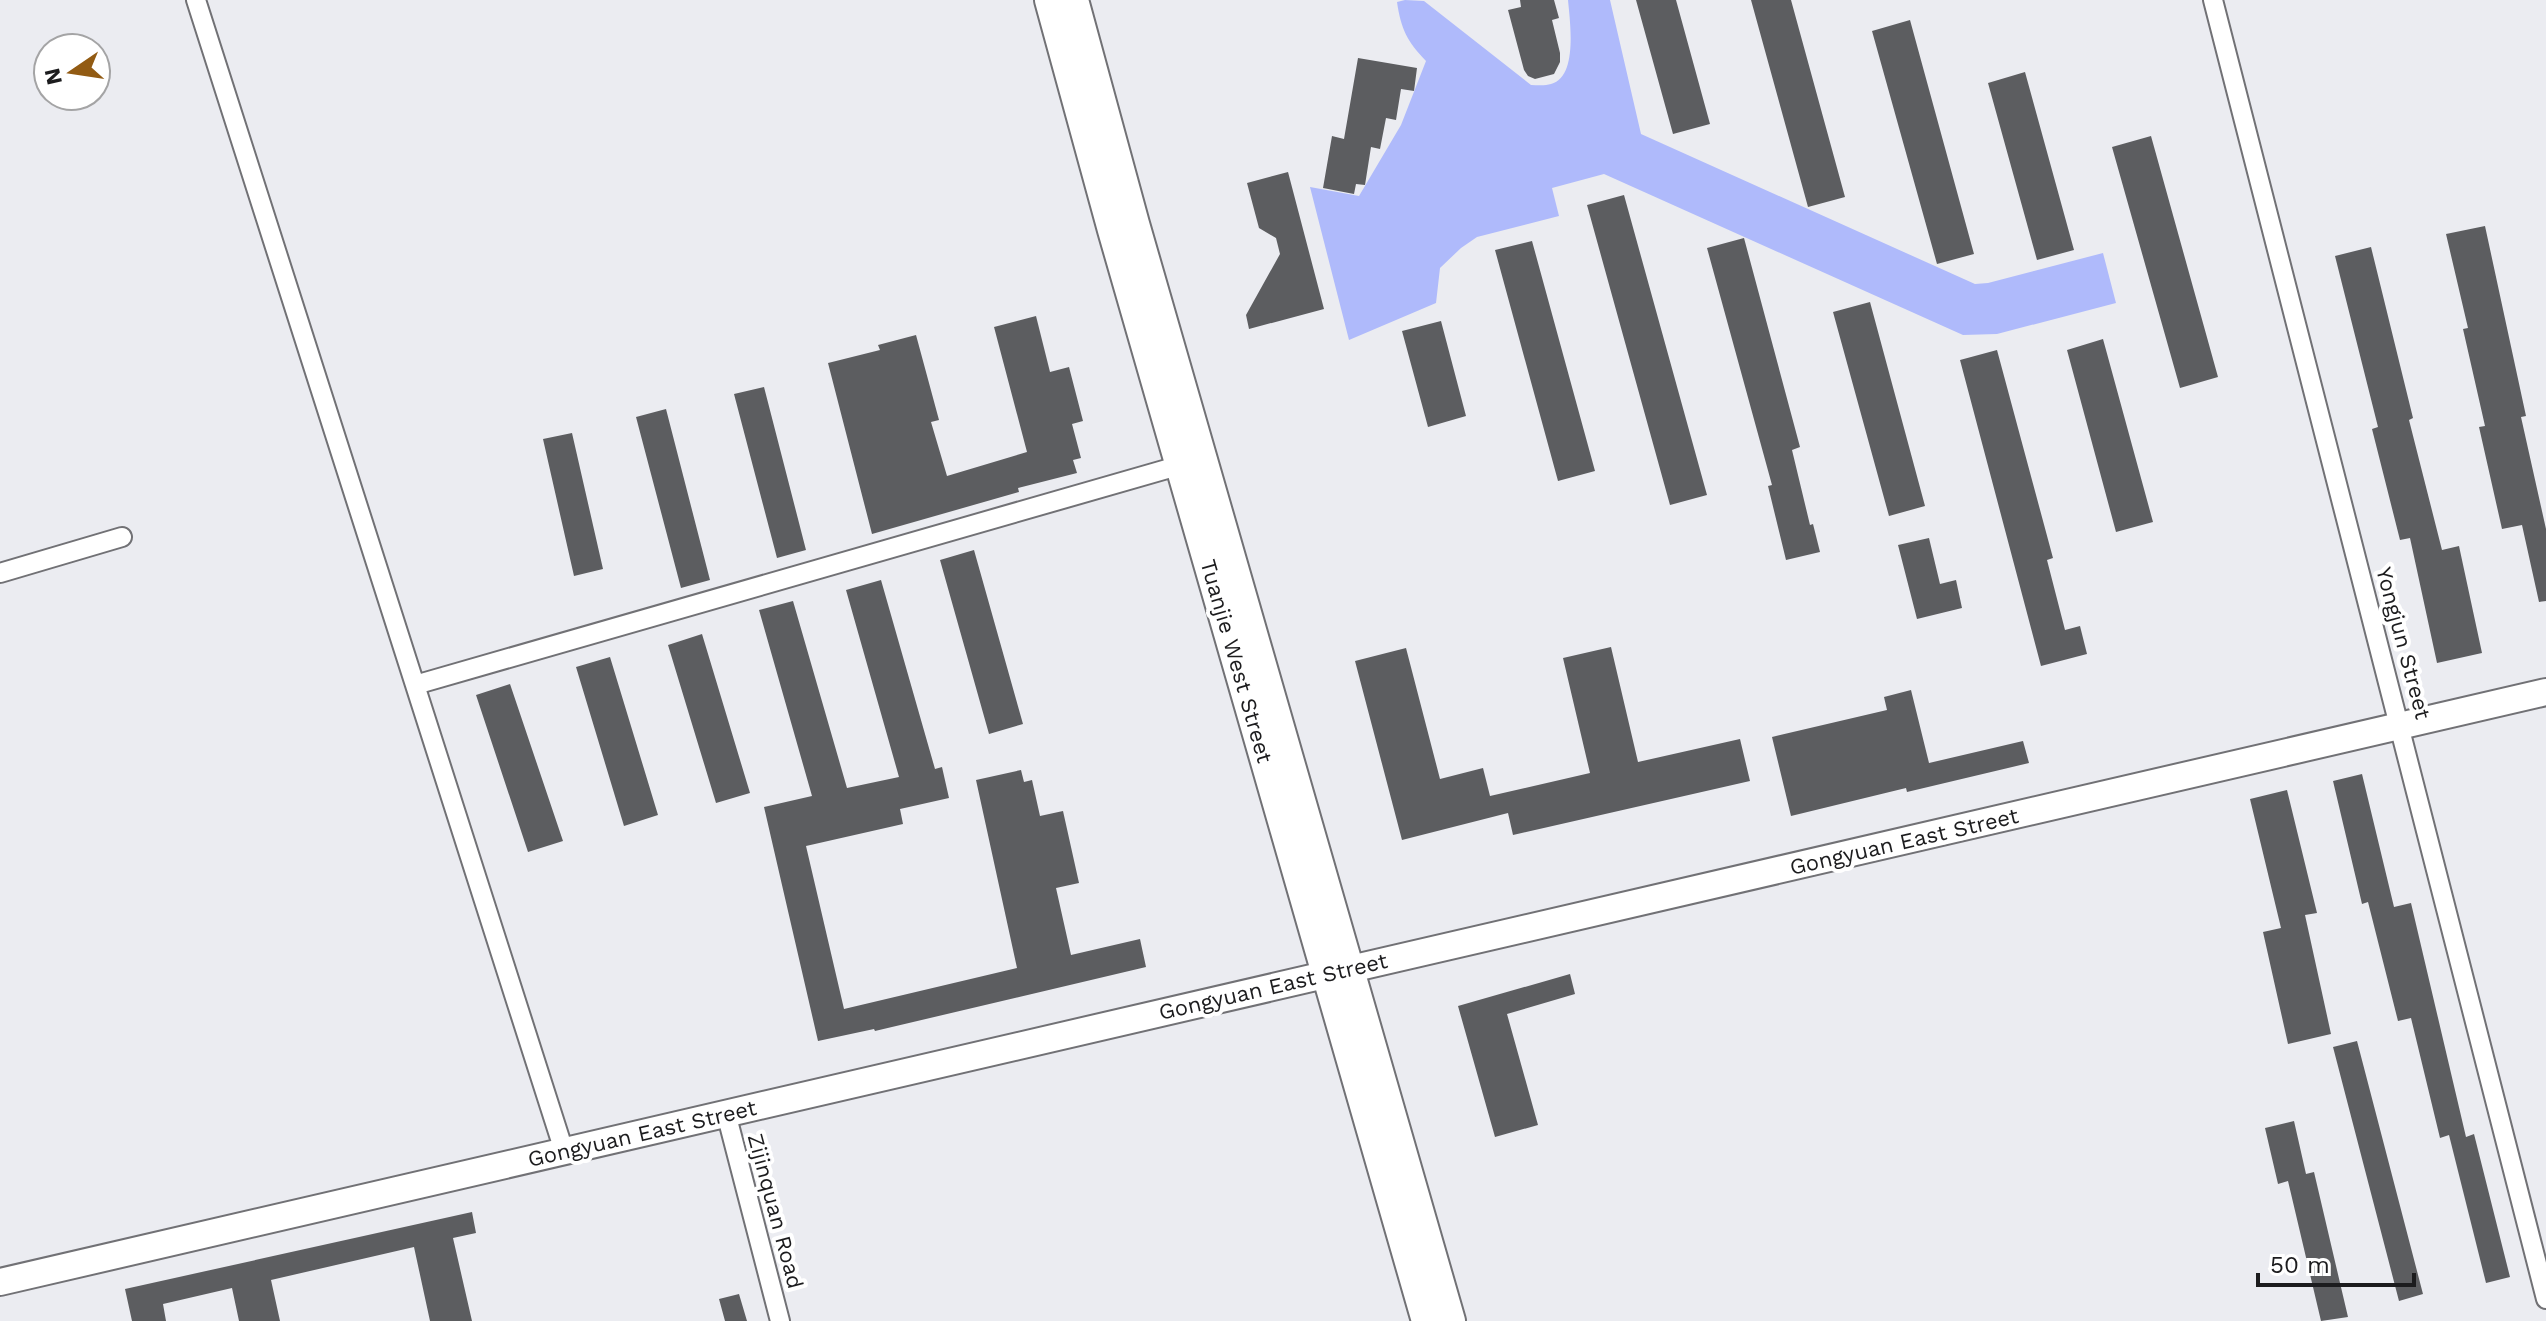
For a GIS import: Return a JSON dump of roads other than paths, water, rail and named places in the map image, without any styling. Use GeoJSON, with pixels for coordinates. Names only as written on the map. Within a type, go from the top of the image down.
{"type":"FeatureCollection","features":[{"type":"Feature","properties":{"kind":"main road","name":"Tuanjie West Street"},"geometry":{"type":"LineString","coordinates":[[1050,0],[1181,465],[1450,1321]]}},
{"type":"Feature","properties":{"kind":"main road","name":"Tuanjie West Street"},"geometry":{"type":"LineString","coordinates":[[1073,0],[1338,971],[1427,1321]]}},
{"type":"Feature","properties":{"kind":"street"},"geometry":{"type":"LineString","coordinates":[[196,0],[564,1151]]}},
{"type":"Feature","properties":{"kind":"street","name":"Yongjun Street"},"geometry":{"type":"LineString","coordinates":[[2213,0],[2546,1299]]}},
{"type":"Feature","properties":{"kind":"street"},"geometry":{"type":"LineString","coordinates":[[415,685],[1181,465]]}},
{"type":"Feature","properties":{"kind":"street"},"geometry":{"type":"LineString","coordinates":[[0,573],[122,537]]}},
{"type":"Feature","properties":{"kind":"street","name":"Gongyuan East Street"},"geometry":{"type":"LineString","coordinates":[[0,1282],[2546,692]]}},
{"type":"Feature","properties":{"kind":"street","name":"Zijinquan Road"},"geometry":{"type":"LineString","coordinates":[[726,1113],[780,1321]]}}]}
